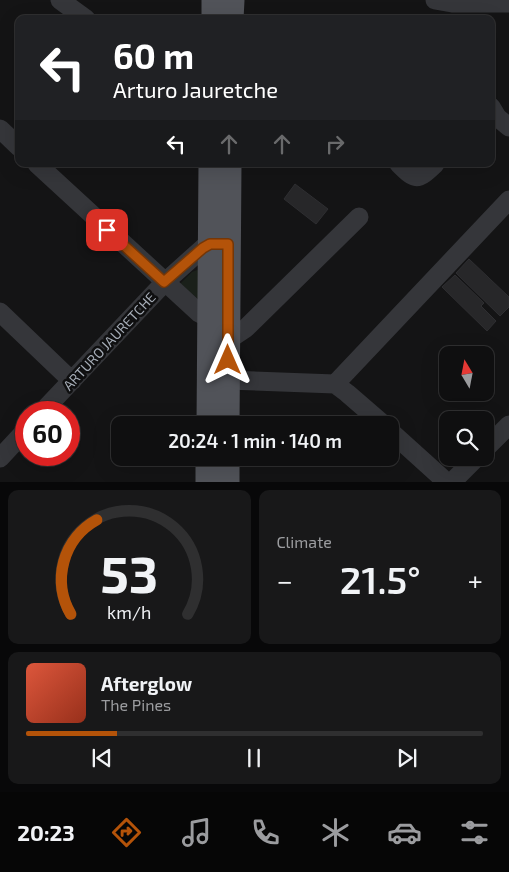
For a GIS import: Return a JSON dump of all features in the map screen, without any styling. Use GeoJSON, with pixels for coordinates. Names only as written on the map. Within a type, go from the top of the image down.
{"type":"FeatureCollection","features":[{"type":"Feature","properties":{"kind":"main road"},"geometry":{"type":"LineString","coordinates":[[214,0],[214,15]]}},
{"type":"Feature","properties":{"kind":"main road"},"geometry":{"type":"LineString","coordinates":[[232,0],[232,15]]}},
{"type":"Feature","properties":{"kind":"main road"},"geometry":{"type":"LineString","coordinates":[[212,167],[219,244],[222,327],[227,380],[227,416]]}},
{"type":"Feature","properties":{"kind":"main road"},"geometry":{"type":"LineString","coordinates":[[219,244],[229,167]]}},
{"type":"Feature","properties":{"kind":"main road"},"geometry":{"type":"LineString","coordinates":[[210,416],[222,327]]}},
{"type":"Feature","properties":{"kind":"main road"},"geometry":{"type":"LineString","coordinates":[[208,466],[208,482]]}},
{"type":"Feature","properties":{"kind":"main road"},"geometry":{"type":"LineString","coordinates":[[227,466],[227,482]]}},
{"type":"Feature","properties":{"kind":"street"},"geometry":{"type":"LineString","coordinates":[[60,0],[81,15]]}},
{"type":"Feature","properties":{"kind":"street"},"geometry":{"type":"LineString","coordinates":[[447,1],[485,11],[509,3]]}},
{"type":"Feature","properties":{"kind":"street"},"geometry":{"type":"LineString","coordinates":[[495,114],[509,127]]}},
{"type":"Feature","properties":{"kind":"street"},"geometry":{"type":"LineString","coordinates":[[0,129],[15,143]]}},
{"type":"Feature","properties":{"kind":"street"},"geometry":{"type":"LineString","coordinates":[[40,167],[199,314],[222,327],[246,328],[359,217]]}},
{"type":"Feature","properties":{"kind":"street"},"geometry":{"type":"LineString","coordinates":[[402,167],[410,175],[417,177],[423,176],[432,167]]}},
{"type":"Feature","properties":{"kind":"street"},"geometry":{"type":"LineString","coordinates":[[335,384],[509,200]]}},
{"type":"Feature","properties":{"kind":"street","name":"ARTURO JAURETCHE"},"geometry":{"type":"LineString","coordinates":[[53,401],[164,282],[190,258],[219,244]]}},
{"type":"Feature","properties":{"kind":"street"},"geometry":{"type":"LineString","coordinates":[[0,312],[72,381]]}},
{"type":"Feature","properties":{"kind":"street"},"geometry":{"type":"LineString","coordinates":[[227,380],[335,384],[374,416]]}},
{"type":"Feature","properties":{"kind":"street"},"geometry":{"type":"LineString","coordinates":[[494,440],[509,425]]}},
{"type":"Feature","properties":{"kind":"street"},"geometry":{"type":"LineString","coordinates":[[399,439],[445,482]]}},
{"type":"Feature","properties":{"kind":"street"},"geometry":{"type":"LineString","coordinates":[[0,458],[15,442]]}},
{"type":"Feature","properties":{"kind":"street"},"geometry":{"type":"LineString","coordinates":[[452,482],[468,466]]}},
{"type":"Feature","properties":{"kind":"shaded area"},"geometry":{"type":"Polygon","coordinates":[[[202,268],[203,303],[180,284],[192,272],[202,268]]]}},
{"type":"Feature","properties":{"kind":"building"},"geometry":{"type":"Polygon","coordinates":[[[295,184],[328,209],[316,224],[284,199],[295,184]]]}},
{"type":"Feature","properties":{"kind":"building"},"geometry":{"type":"Polygon","coordinates":[[[469,259],[509,297],[509,307],[500,316],[456,273],[469,259]]]}},
{"type":"Feature","properties":{"kind":"building"},"geometry":{"type":"Polygon","coordinates":[[[455,275],[484,303],[481,306],[496,321],[487,331],[442,287],[455,275]]]}},
{"type":"Feature","properties":{"kind":"route"},"geometry":{"type":"LineString","coordinates":[[107,230],[164,282],[203,248],[210,244],[228,244],[228,360]]}}]}
